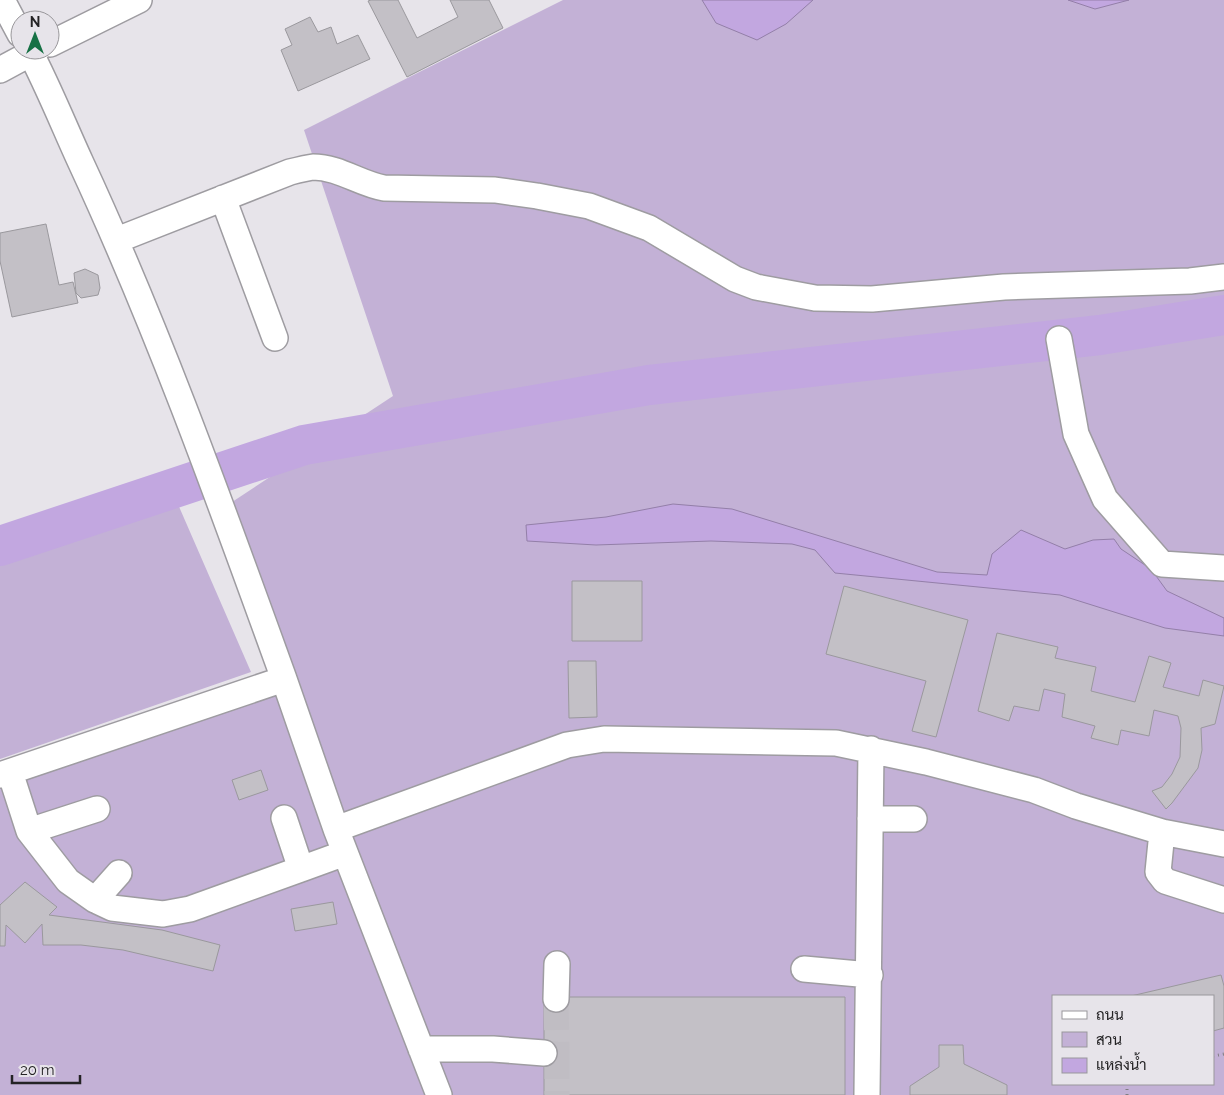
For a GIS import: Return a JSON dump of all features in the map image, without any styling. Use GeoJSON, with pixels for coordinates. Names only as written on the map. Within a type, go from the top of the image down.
{"type":"FeatureCollection","features":[{"type":"Feature","properties":{"kind":"street"},"geometry":{"type":"LineString","coordinates":[[2,0],[10,12]]}},
{"type":"Feature","properties":{"kind":"street"},"geometry":{"type":"LineString","coordinates":[[60,34],[139,0]]}},
{"type":"Feature","properties":{"kind":"street"},"geometry":{"type":"LineString","coordinates":[[0,70],[14,60]]}},
{"type":"Feature","properties":{"kind":"street"},"geometry":{"type":"LineString","coordinates":[[39,60],[117,240],[186,412],[223,508],[336,829],[439,1095]]}},
{"type":"Feature","properties":{"kind":"street"},"geometry":{"type":"LineString","coordinates":[[117,240],[290,172],[313,167],[328,169],[372,186],[384,188],[495,190],[552,198],[589,206],[649,228],[736,279],[756,287],[815,298],[872,299],[1004,287],[1190,281],[1224,277]]}},
{"type":"Feature","properties":{"kind":"street"},"geometry":{"type":"LineString","coordinates":[[223,198],[275,338]]}},
{"type":"Feature","properties":{"kind":"street"},"geometry":{"type":"LineString","coordinates":[[1059,340],[1076,434],[1105,499],[1162,564],[1224,568]]}},
{"type":"Feature","properties":{"kind":"street"},"geometry":{"type":"LineString","coordinates":[[284,679],[5,774],[29,831],[68,881],[95,900],[112,908],[163,914],[190,909],[345,853]]}},
{"type":"Feature","properties":{"kind":"street"},"geometry":{"type":"LineString","coordinates":[[336,829],[528,757],[567,745],[595,741],[820,741],[871,749],[1034,790],[1076,806],[1162,832],[1224,844]]}},
{"type":"Feature","properties":{"kind":"street"},"geometry":{"type":"LineString","coordinates":[[867,1095],[870,975],[871,749]]}},
{"type":"Feature","properties":{"kind":"street"},"geometry":{"type":"LineString","coordinates":[[29,831],[97,809]]}},
{"type":"Feature","properties":{"kind":"street"},"geometry":{"type":"LineString","coordinates":[[284,818],[301,869]]}},
{"type":"Feature","properties":{"kind":"street"},"geometry":{"type":"LineString","coordinates":[[870,819],[914,819]]}},
{"type":"Feature","properties":{"kind":"street"},"geometry":{"type":"LineString","coordinates":[[1162,832],[1158,872],[1164,881],[1224,900]]}},
{"type":"Feature","properties":{"kind":"street"},"geometry":{"type":"LineString","coordinates":[[95,900],[119,873]]}},
{"type":"Feature","properties":{"kind":"street"},"geometry":{"type":"LineString","coordinates":[[556,999],[557,964]]}},
{"type":"Feature","properties":{"kind":"street"},"geometry":{"type":"LineString","coordinates":[[804,970],[870,975]]}},
{"type":"Feature","properties":{"kind":"street"},"geometry":{"type":"LineString","coordinates":[[421,1049],[492,1049],[544,1052]]}},
{"type":"Feature","properties":{"kind":"green space"},"geometry":{"type":"Polygon","coordinates":[[[563,0],[1224,0],[1224,1095],[0,1095],[0,775],[284,679],[223,508],[393,396],[304,130],[563,0]]]}},
{"type":"Feature","properties":{"kind":"green space"},"geometry":{"type":"Polygon","coordinates":[[[177,502],[251,672],[0,759],[0,552],[177,502]]]}},
{"type":"Feature","properties":{"kind":"water"},"geometry":{"type":"Polygon","coordinates":[[[702,0],[813,0],[786,24],[757,40],[716,23],[702,0]]]}},
{"type":"Feature","properties":{"kind":"water"},"geometry":{"type":"Polygon","coordinates":[[[1068,0],[1129,0],[1095,9],[1068,0]]]}},
{"type":"Feature","properties":{"kind":"water"},"geometry":{"type":"Polygon","coordinates":[[[673,504],[732,509],[937,572],[987,575],[992,554],[1021,530],[1065,549],[1093,540],[1114,539],[1121,549],[1151,569],[1167,591],[1224,618],[1224,636],[1165,628],[1060,595],[835,573],[815,550],[792,544],[711,541],[596,545],[527,541],[526,525],[606,517],[673,504]]]}},
{"type":"Feature","properties":{"kind":"building"},"geometry":{"type":"Polygon","coordinates":[[[398,0],[417,38],[458,17],[450,0],[489,0],[503,28],[407,77],[368,1],[398,0]]]}},
{"type":"Feature","properties":{"kind":"building"},"geometry":{"type":"Polygon","coordinates":[[[310,17],[318,32],[331,27],[337,44],[358,35],[370,59],[298,91],[281,50],[292,45],[285,29],[310,17]]]}},
{"type":"Feature","properties":{"kind":"building"},"geometry":{"type":"Polygon","coordinates":[[[46,224],[59,285],[73,282],[78,303],[12,317],[0,261],[0,233],[46,224]]]}},
{"type":"Feature","properties":{"kind":"building"},"geometry":{"type":"Polygon","coordinates":[[[85,269],[98,275],[100,288],[98,295],[81,298],[76,293],[74,273],[85,269]]]}},
{"type":"Feature","properties":{"kind":"building"},"geometry":{"type":"Polygon","coordinates":[[[572,581],[642,581],[642,641],[572,641],[572,581]]]}},
{"type":"Feature","properties":{"kind":"building"},"geometry":{"type":"Polygon","coordinates":[[[844,586],[968,620],[936,737],[912,731],[926,681],[826,654],[844,586]]]}},
{"type":"Feature","properties":{"kind":"building"},"geometry":{"type":"Polygon","coordinates":[[[997,633],[1058,647],[1055,658],[1096,667],[1091,691],[1135,702],[1149,656],[1171,663],[1163,687],[1199,696],[1203,680],[1224,686],[1215,724],[1201,728],[1202,750],[1198,768],[1166,809],[1152,791],[1162,787],[1172,774],[1180,757],[1181,728],[1178,716],[1154,710],[1149,736],[1121,730],[1118,745],[1091,738],[1095,726],[1062,717],[1065,694],[1044,689],[1039,711],[1014,706],[1009,721],[978,711],[997,633]]]}},
{"type":"Feature","properties":{"kind":"building"},"geometry":{"type":"Polygon","coordinates":[[[568,661],[596,661],[597,717],[569,718],[568,661]]]}},
{"type":"Feature","properties":{"kind":"building"},"geometry":{"type":"Polygon","coordinates":[[[261,770],[268,790],[239,800],[232,780],[261,770]]]}},
{"type":"Feature","properties":{"kind":"building"},"geometry":{"type":"Polygon","coordinates":[[[25,882],[57,907],[49,915],[162,930],[220,945],[213,971],[123,950],[81,945],[43,945],[42,924],[25,943],[6,925],[5,946],[0,946],[0,905],[25,882]]]}},
{"type":"Feature","properties":{"kind":"building"},"geometry":{"type":"Polygon","coordinates":[[[333,902],[337,924],[295,931],[291,909],[333,902]]]}},
{"type":"Feature","properties":{"kind":"building"},"geometry":{"type":"Polygon","coordinates":[[[1221,975],[1224,986],[1224,1028],[1214,1031],[1214,995],[1135,995],[1221,975]]]}},
{"type":"Feature","properties":{"kind":"building"},"geometry":{"type":"Polygon","coordinates":[[[544,997],[845,997],[845,1095],[544,1095],[544,997]]]}},
{"type":"Feature","properties":{"kind":"building"},"geometry":{"type":"Polygon","coordinates":[[[939,1045],[963,1045],[964,1064],[1007,1085],[1007,1095],[910,1095],[910,1086],[939,1067],[939,1045]]]}},
{"type":"Feature","properties":{"kind":"waterway"},"geometry":{"type":"LineString","coordinates":[[0,546],[304,445],[649,385],[1100,335],[1224,315]]}},
{"type":"Feature","properties":{"kind":"tunnel"},"geometry":{"type":"LineString","coordinates":[[544,1053],[557,1054],[556,999]]}},
{"type":"Feature","properties":{"kind":"tunnel"},"geometry":{"type":"LineString","coordinates":[[557,1054],[557,1095]]}}]}
